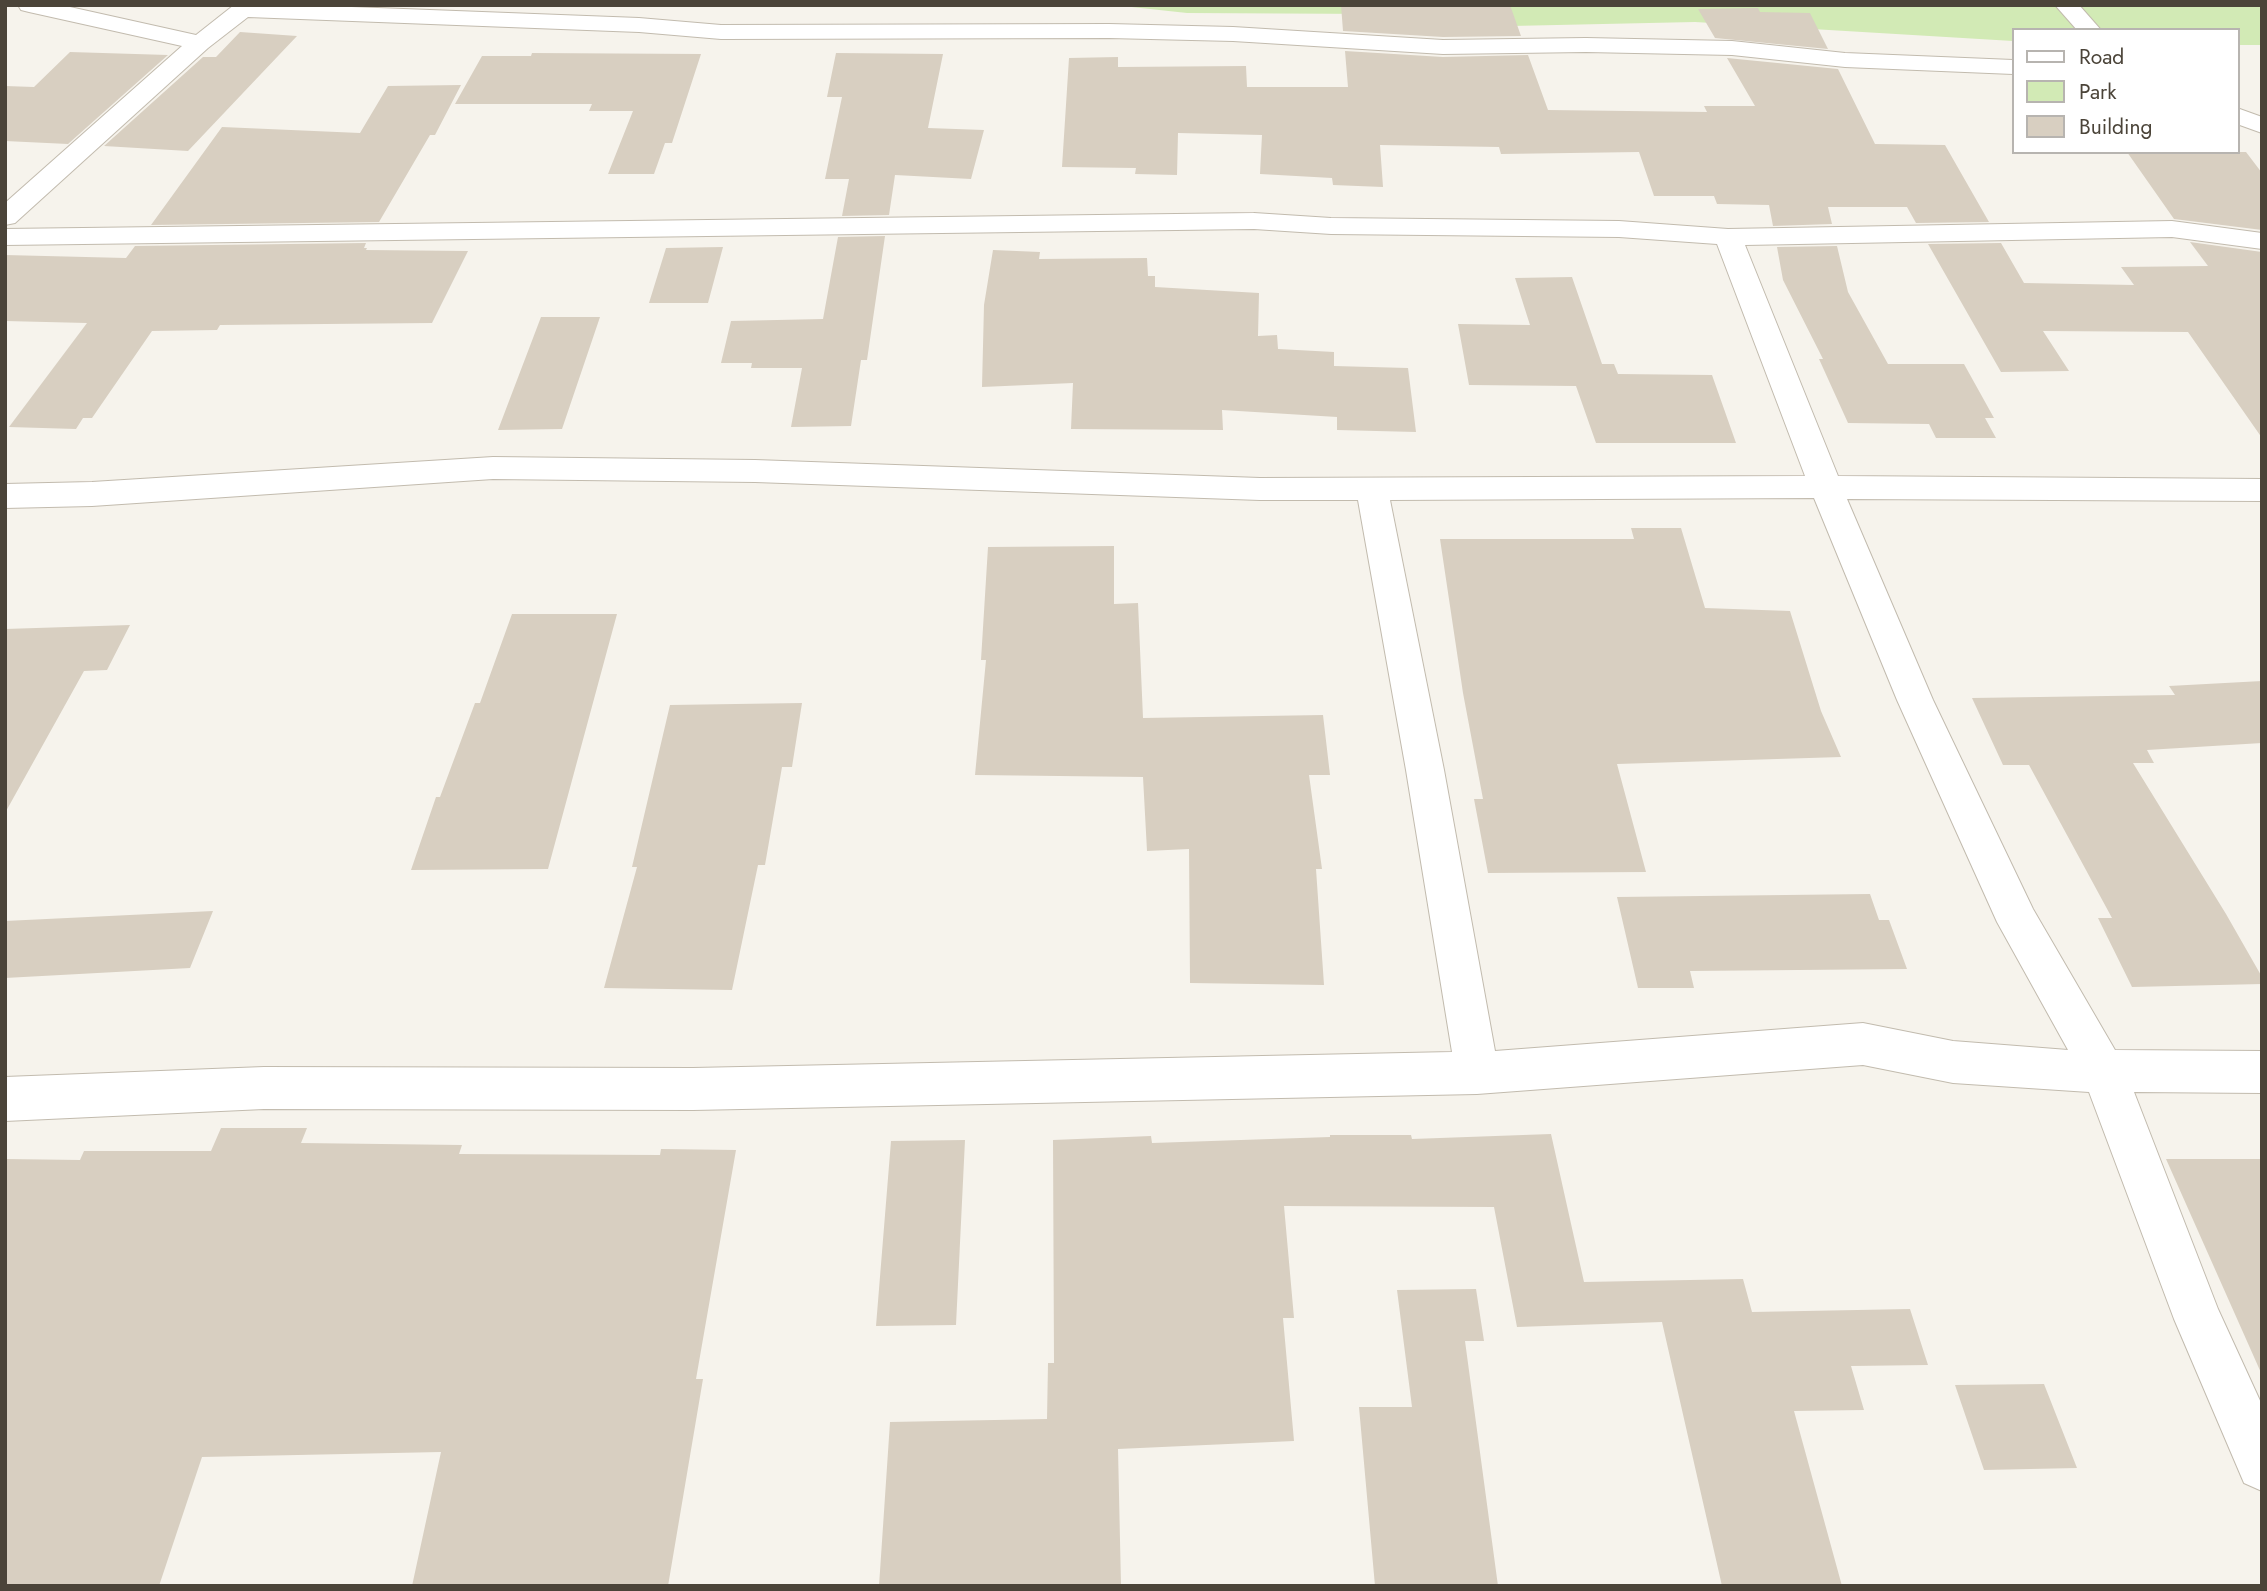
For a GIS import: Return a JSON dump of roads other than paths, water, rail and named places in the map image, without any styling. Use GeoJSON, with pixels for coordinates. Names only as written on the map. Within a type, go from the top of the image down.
{"type":"FeatureCollection","features":[{"type":"Feature","properties":{"kind":"street"},"geometry":{"type":"LineString","coordinates":[[29,5],[200,43]]}},
{"type":"Feature","properties":{"kind":"street"},"geometry":{"type":"LineString","coordinates":[[2066,5],[2088,28]]}},
{"type":"Feature","properties":{"kind":"street"},"geometry":{"type":"LineString","coordinates":[[5,217],[200,43],[246,8],[639,25],[721,32],[1110,31],[1233,34],[1443,47],[1586,45],[1732,48],[1846,60],[2011,67]]}},
{"type":"Feature","properties":{"kind":"street"},"geometry":{"type":"LineString","coordinates":[[2239,116],[2262,126]]}},
{"type":"Feature","properties":{"kind":"street"},"geometry":{"type":"LineString","coordinates":[[5,237],[1254,221],[1331,226],[1619,229],[1728,237],[2172,229],[2262,241]]}},
{"type":"Feature","properties":{"kind":"street"},"geometry":{"type":"LineString","coordinates":[[1728,237],[1826,487],[1916,700],[2018,922],[2104,1072],[2198,1319],[2262,1465]]}},
{"type":"Feature","properties":{"kind":"street"},"geometry":{"type":"LineString","coordinates":[[5,496],[92,494],[493,468],[755,471],[1260,489],[1826,487],[2262,490]]}},
{"type":"Feature","properties":{"kind":"street"},"geometry":{"type":"LineString","coordinates":[[1372,489],[1425,770],[1477,1073]]}},
{"type":"Feature","properties":{"kind":"street"},"geometry":{"type":"LineString","coordinates":[[5,1099],[264,1088],[707,1089],[1477,1073],[1863,1044],[1953,1062],[2104,1072],[2262,1072]]}}]}
